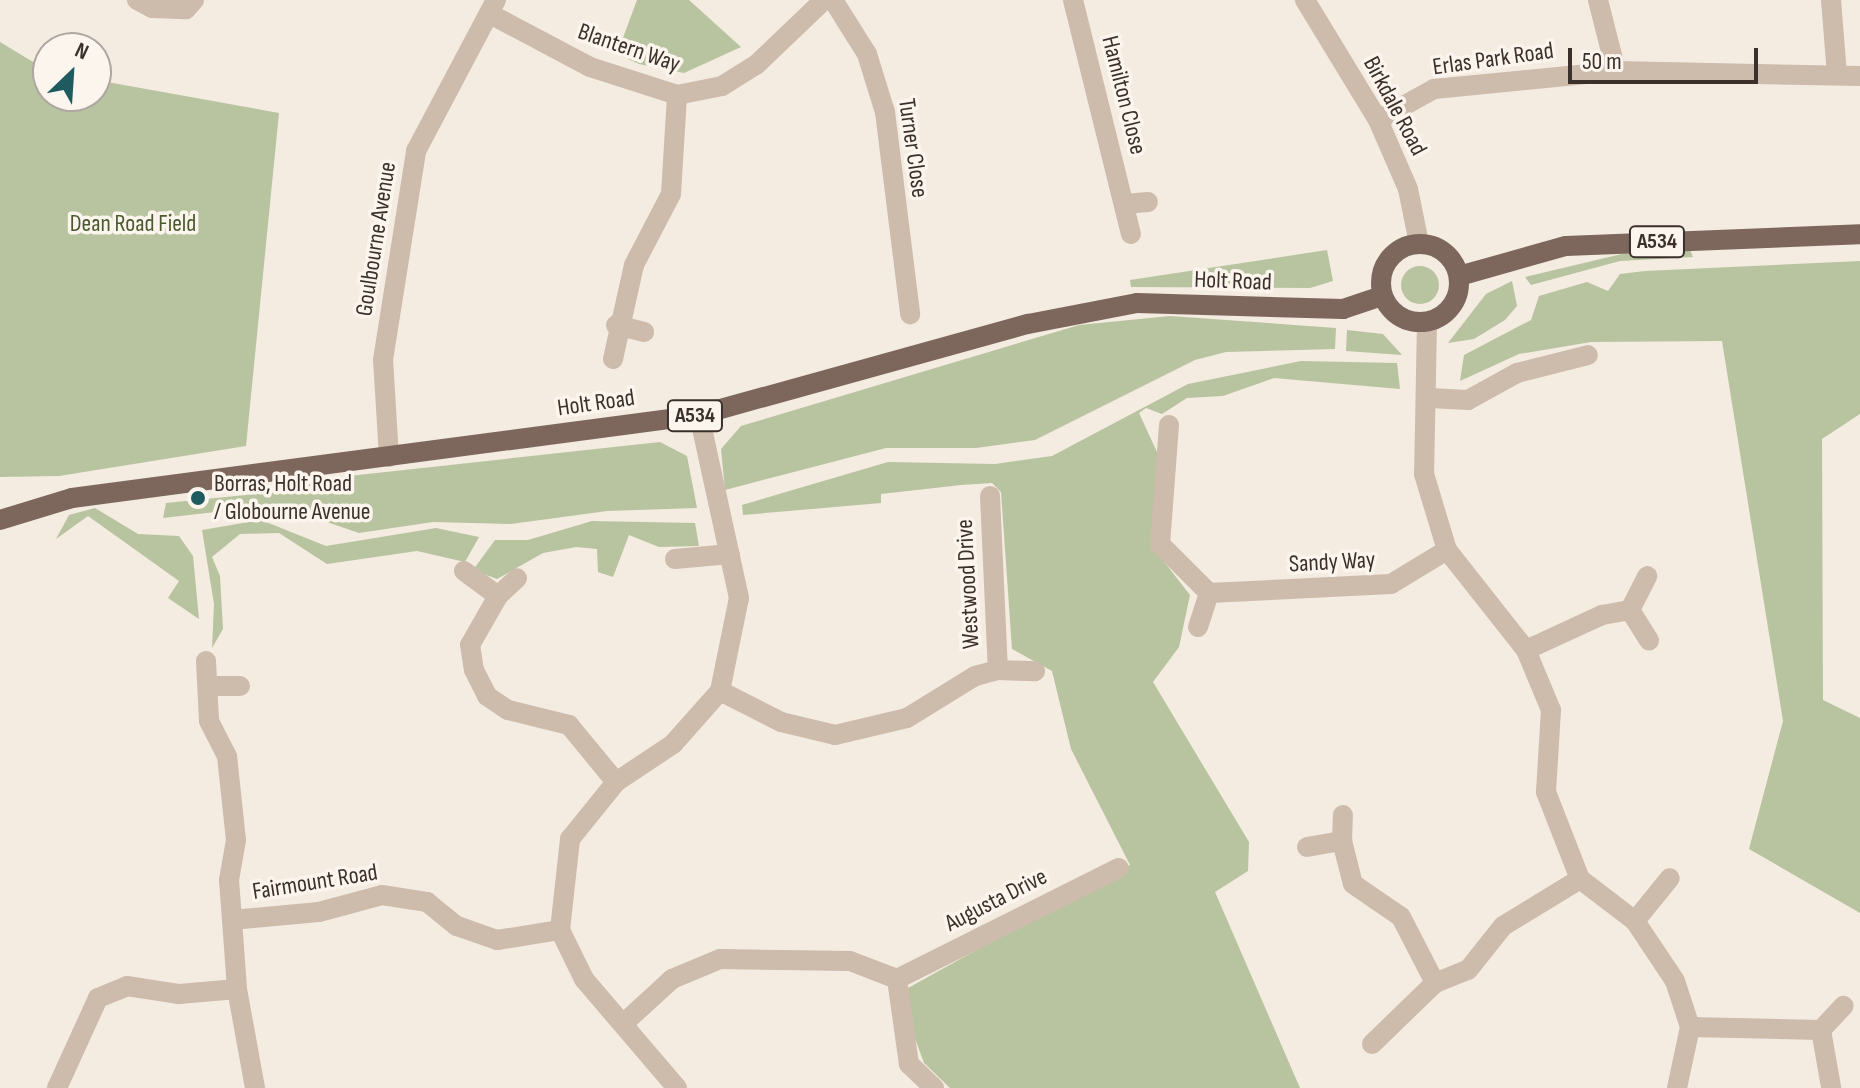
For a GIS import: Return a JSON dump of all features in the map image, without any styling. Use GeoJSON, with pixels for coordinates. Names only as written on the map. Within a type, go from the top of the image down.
{"type":"FeatureCollection","features":[{"type":"Feature","properties":{"kind":"main road","name":"A534"},"geometry":{"type":"LineString","coordinates":[[1459,276],[1566,246],[1860,234]]}},
{"type":"Feature","properties":{"kind":"main road"},"geometry":{"type":"LineString","coordinates":[[1419,243],[1440,249],[1459,276],[1455,301],[1427,322],[1405,320],[1382,296],[1387,260],[1419,243]]}},
{"type":"Feature","properties":{"kind":"main road","name":"Holt Road"},"geometry":{"type":"LineString","coordinates":[[0,520],[72,498],[699,415],[1028,324],[1137,303],[1343,309],[1382,296]]}},
{"type":"Feature","properties":{"kind":"street"},"geometry":{"type":"LineString","coordinates":[[137,0],[152,8],[186,9],[194,0]]}},
{"type":"Feature","properties":{"kind":"street","name":"Blantern Way"},"geometry":{"type":"LineString","coordinates":[[493,7],[590,67],[677,95],[722,86],[756,65],[824,0]]}},
{"type":"Feature","properties":{"kind":"street","name":"Turner Close"},"geometry":{"type":"LineString","coordinates":[[833,0],[867,54],[885,112],[910,314]]}},
{"type":"Feature","properties":{"kind":"street","name":"Hamilton Close"},"geometry":{"type":"LineString","coordinates":[[1073,0],[1131,234]]}},
{"type":"Feature","properties":{"kind":"street","name":"Birkdale Road"},"geometry":{"type":"LineString","coordinates":[[1305,0],[1378,120],[1408,189],[1419,243]]}},
{"type":"Feature","properties":{"kind":"street"},"geometry":{"type":"LineString","coordinates":[[1598,0],[1616,71]]}},
{"type":"Feature","properties":{"kind":"street"},"geometry":{"type":"LineString","coordinates":[[1831,0],[1837,74]]}},
{"type":"Feature","properties":{"kind":"street","name":"Goulbourne Avenue"},"geometry":{"type":"LineString","coordinates":[[389,457],[383,360],[416,151],[493,7]]}},
{"type":"Feature","properties":{"kind":"street","name":"Erlas Park Road"},"geometry":{"type":"LineString","coordinates":[[1378,120],[1434,89],[1616,71],[1860,76]]}},
{"type":"Feature","properties":{"kind":"street"},"geometry":{"type":"LineString","coordinates":[[613,359],[616,325],[634,265],[671,194],[677,95]]}},
{"type":"Feature","properties":{"kind":"street"},"geometry":{"type":"LineString","coordinates":[[1125,204],[1148,202]]}},
{"type":"Feature","properties":{"kind":"street"},"geometry":{"type":"LineString","coordinates":[[1427,322],[1429,398],[1424,474],[1447,550],[1526,650],[1551,710],[1546,792],[1580,879],[1635,921],[1675,981],[1690,1027],[1677,1088]]}},
{"type":"Feature","properties":{"kind":"street"},"geometry":{"type":"LineString","coordinates":[[616,325],[644,332]]}},
{"type":"Feature","properties":{"kind":"street"},"geometry":{"type":"LineString","coordinates":[[1429,398],[1468,400],[1517,373],[1588,355]]}},
{"type":"Feature","properties":{"kind":"street"},"geometry":{"type":"LineString","coordinates":[[666,1084],[624,1023],[584,979],[560,930],[570,839],[616,782],[673,744],[720,691],[739,598],[699,415]]}},
{"type":"Feature","properties":{"kind":"street"},"geometry":{"type":"LineString","coordinates":[[1169,425],[1160,544],[1209,593],[1198,627]]}},
{"type":"Feature","properties":{"kind":"street","name":"Westwood Drive"},"geometry":{"type":"LineString","coordinates":[[990,496],[998,670]]}},
{"type":"Feature","properties":{"kind":"street","name":"Sandy Way"},"geometry":{"type":"LineString","coordinates":[[1209,593],[1391,584],[1447,550]]}},
{"type":"Feature","properties":{"kind":"street"},"geometry":{"type":"LineString","coordinates":[[675,559],[730,554]]}},
{"type":"Feature","properties":{"kind":"street"},"geometry":{"type":"LineString","coordinates":[[464,571],[498,596]]}},
{"type":"Feature","properties":{"kind":"street"},"geometry":{"type":"LineString","coordinates":[[1630,610],[1647,576]]}},
{"type":"Feature","properties":{"kind":"street"},"geometry":{"type":"LineString","coordinates":[[517,578],[498,596],[470,645],[474,670],[487,696],[508,710],[569,725],[616,782]]}},
{"type":"Feature","properties":{"kind":"street"},"geometry":{"type":"LineString","coordinates":[[1526,650],[1602,615],[1630,610]]}},
{"type":"Feature","properties":{"kind":"street"},"geometry":{"type":"LineString","coordinates":[[1630,610],[1649,640]]}},
{"type":"Feature","properties":{"kind":"street"},"geometry":{"type":"LineString","coordinates":[[206,661],[209,721],[227,756],[235,827],[232,920]]}},
{"type":"Feature","properties":{"kind":"street","name":"Westwood Drive"},"geometry":{"type":"LineString","coordinates":[[720,691],[781,722],[835,735],[907,718],[975,676],[998,670],[1035,671]]}},
{"type":"Feature","properties":{"kind":"street"},"geometry":{"type":"LineString","coordinates":[[209,686],[240,686]]}},
{"type":"Feature","properties":{"kind":"street"},"geometry":{"type":"LineString","coordinates":[[1343,815],[1342,841],[1353,884],[1401,917],[1435,983]]}},
{"type":"Feature","properties":{"kind":"street"},"geometry":{"type":"LineString","coordinates":[[1307,847],[1342,841]]}},
{"type":"Feature","properties":{"kind":"street","name":"Augusta Drive"},"geometry":{"type":"LineString","coordinates":[[897,979],[1119,868]]}},
{"type":"Feature","properties":{"kind":"street"},"geometry":{"type":"LineString","coordinates":[[1635,921],[1670,878]]}},
{"type":"Feature","properties":{"kind":"street"},"geometry":{"type":"LineString","coordinates":[[1372,1044],[1435,983],[1468,970],[1503,926],[1580,879]]}},
{"type":"Feature","properties":{"kind":"street","name":"Fairmount Road"},"geometry":{"type":"LineString","coordinates":[[255,1088],[237,989],[232,920],[319,912],[382,895],[427,902],[457,926],[497,940],[560,930]]}},
{"type":"Feature","properties":{"kind":"street"},"geometry":{"type":"LineString","coordinates":[[624,1023],[672,979],[720,959],[850,961],[897,979],[909,1064],[934,1088]]}},
{"type":"Feature","properties":{"kind":"street"},"geometry":{"type":"LineString","coordinates":[[49,1086],[98,998],[127,986],[179,994],[237,989]]}},
{"type":"Feature","properties":{"kind":"street"},"geometry":{"type":"LineString","coordinates":[[1690,1027],[1821,1030],[1843,1006]]}},
{"type":"Feature","properties":{"kind":"street"},"geometry":{"type":"LineString","coordinates":[[1821,1030],[1831,1087]]}},
{"type":"Feature","properties":{"kind":"green space"},"geometry":{"type":"Polygon","coordinates":[[[637,0],[689,0],[741,47],[684,73],[639,64],[617,54],[637,0]]]}},
{"type":"Feature","properties":{"kind":"green space","name":"Dean Road Field"},"geometry":{"type":"Polygon","coordinates":[[[0,42],[32,61],[32,112],[112,112],[112,83],[279,113],[246,446],[59,476],[0,477],[0,42]]]}},
{"type":"Feature","properties":{"kind":"green space"},"geometry":{"type":"Polygon","coordinates":[[[1327,250],[1333,281],[1310,288],[1131,287],[1130,280],[1327,250]]]}},
{"type":"Feature","properties":{"kind":"green space"},"geometry":{"type":"Polygon","coordinates":[[[1690,250],[1693,257],[1620,261],[1531,285],[1525,277],[1630,252],[1690,250]]]}},
{"type":"Feature","properties":{"kind":"green space"},"geometry":{"type":"Polygon","coordinates":[[[1860,261],[1860,414],[1822,439],[1823,700],[1860,718],[1860,913],[1749,849],[1783,721],[1722,341],[1591,342],[1519,354],[1460,381],[1464,355],[1531,320],[1539,296],[1587,282],[1608,291],[1620,274],[1645,271],[1860,261]]]}},
{"type":"Feature","properties":{"kind":"green space"},"geometry":{"type":"Polygon","coordinates":[[[1420,266],[1433,272],[1439,285],[1433,298],[1420,304],[1407,298],[1401,285],[1407,272],[1420,266]]]}},
{"type":"Feature","properties":{"kind":"green space"},"geometry":{"type":"Polygon","coordinates":[[[1512,281],[1517,306],[1505,320],[1474,339],[1448,343],[1486,294],[1512,281]]]}},
{"type":"Feature","properties":{"kind":"green space"},"geometry":{"type":"Polygon","coordinates":[[[1170,316],[1336,328],[1335,349],[1226,352],[1195,360],[1035,440],[976,448],[886,448],[725,490],[721,449],[741,426],[1079,325],[1170,316]]]}},
{"type":"Feature","properties":{"kind":"green space"},"geometry":{"type":"Polygon","coordinates":[[[1347,330],[1383,334],[1402,355],[1346,351],[1347,330]]]}},
{"type":"Feature","properties":{"kind":"green space"},"geometry":{"type":"Polygon","coordinates":[[[1301,361],[1397,363],[1400,389],[1274,378],[1223,396],[1187,398],[1162,414],[1146,408],[1139,413],[1157,452],[1162,559],[1190,595],[1179,647],[1153,682],[1249,842],[1248,871],[1215,892],[1300,1088],[950,1088],[924,1063],[909,1022],[908,988],[1130,865],[1071,749],[1052,671],[1012,649],[1001,492],[992,483],[961,485],[881,494],[881,503],[743,515],[742,505],[888,462],[995,464],[1052,456],[1188,384],[1301,361]]]}},
{"type":"Feature","properties":{"kind":"green space"},"geometry":{"type":"Polygon","coordinates":[[[660,442],[687,456],[697,508],[607,511],[511,524],[433,522],[359,533],[277,505],[163,518],[166,503],[306,489],[312,480],[660,442]]]}},
{"type":"Feature","properties":{"kind":"green space"},"geometry":{"type":"Polygon","coordinates":[[[95,508],[138,534],[179,536],[193,556],[199,619],[168,598],[179,581],[88,516],[56,539],[69,515],[95,508]]]}},
{"type":"Feature","properties":{"kind":"green space"},"geometry":{"type":"Polygon","coordinates":[[[261,520],[326,546],[436,528],[479,537],[465,562],[417,551],[327,564],[279,533],[240,534],[212,557],[220,576],[223,629],[212,648],[214,604],[202,530],[261,520]]]}},
{"type":"Feature","properties":{"kind":"green space"},"geometry":{"type":"Polygon","coordinates":[[[592,521],[695,523],[699,546],[659,547],[629,535],[613,577],[598,572],[597,549],[576,547],[543,553],[497,579],[473,570],[495,540],[528,540],[592,521]]]}},
{"type":"Feature","properties":{"kind":"place","name":"Borras, Holt Road / Globourne Avenue"},"geometry":{"type":"Point","coordinates":[198,498]}}]}
